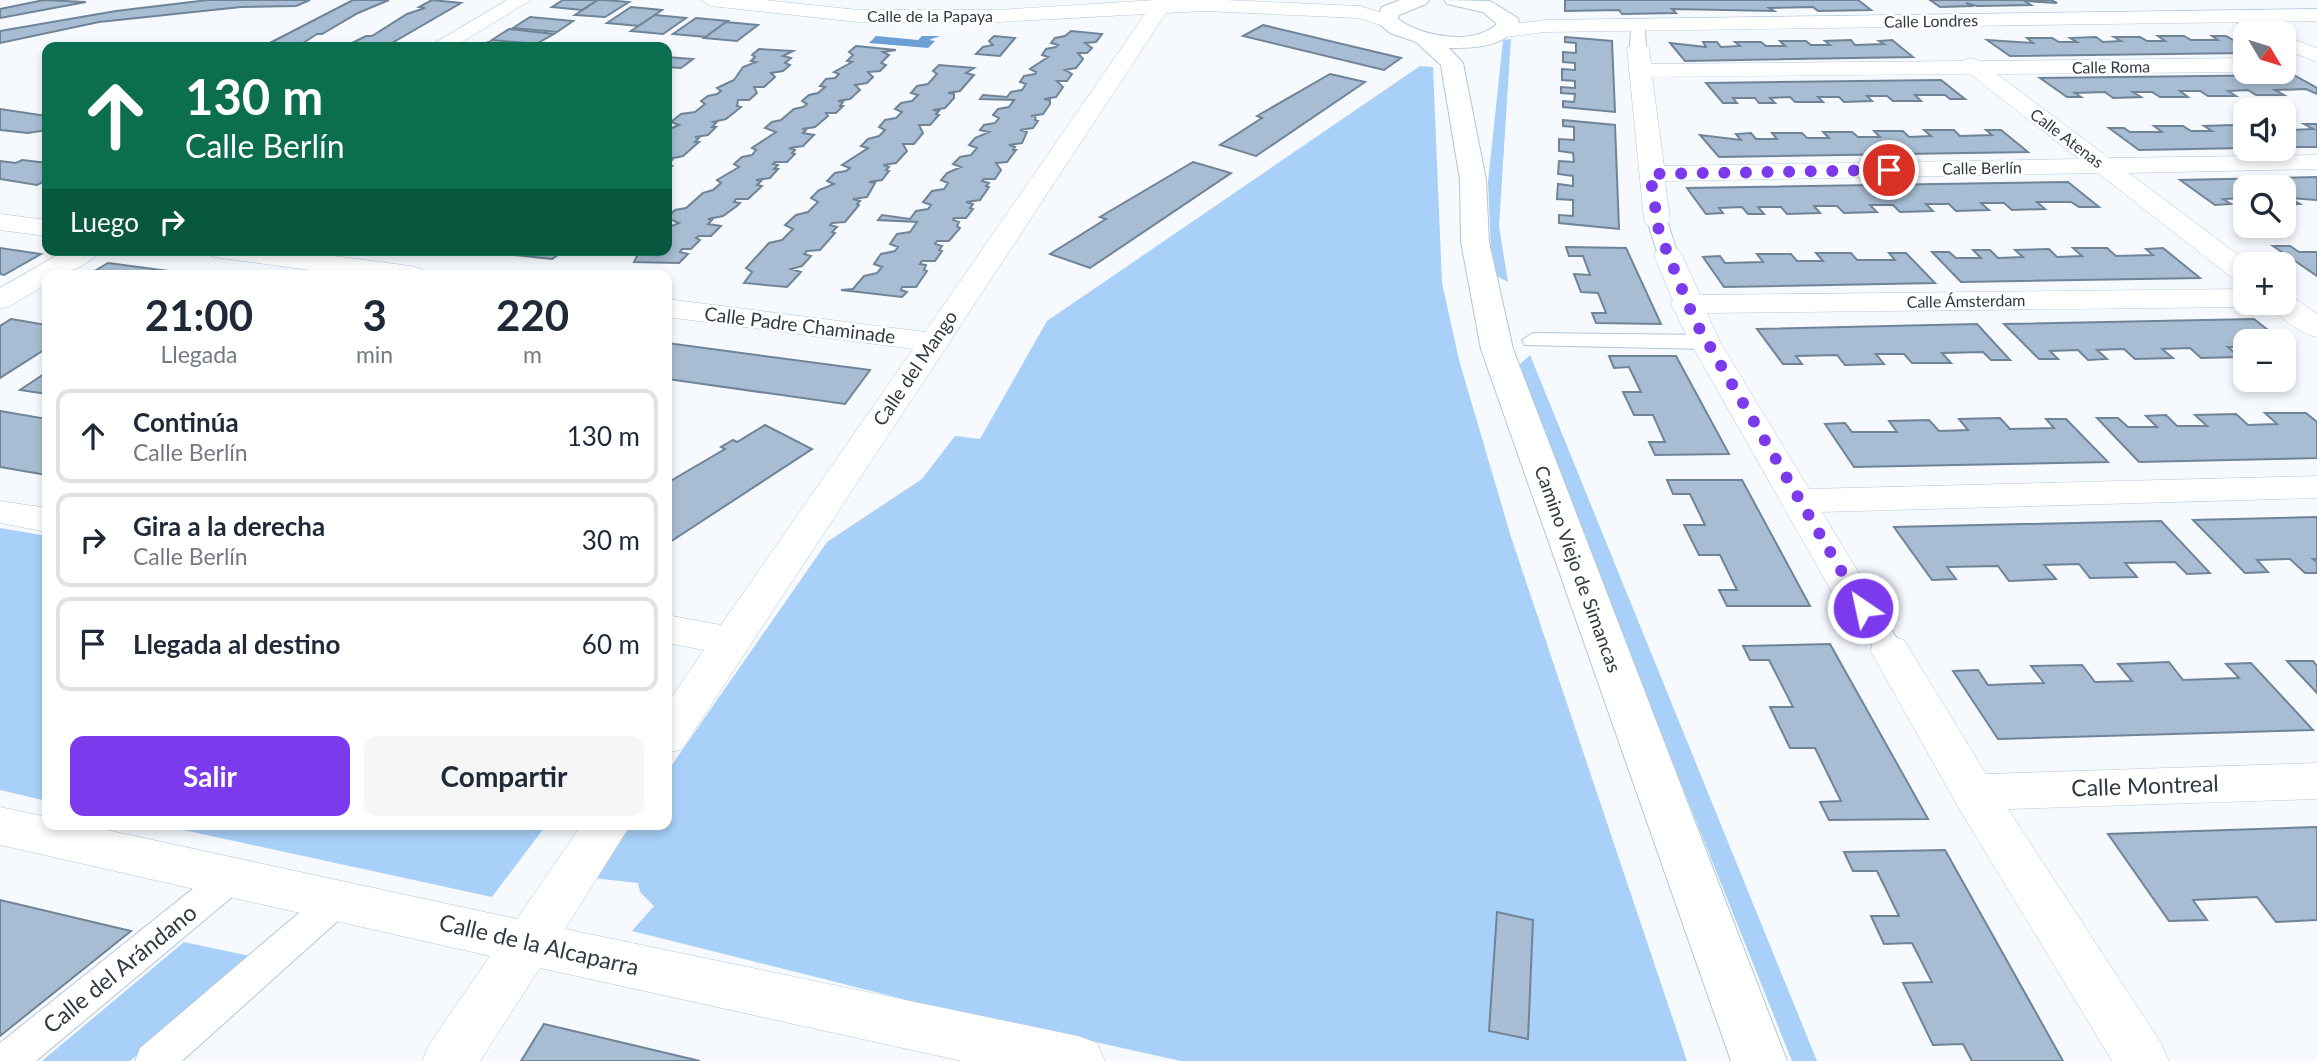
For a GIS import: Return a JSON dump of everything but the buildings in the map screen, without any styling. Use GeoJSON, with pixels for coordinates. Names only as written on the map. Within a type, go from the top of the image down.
{"type":"FeatureCollection","features":[{"type":"Feature","properties":{"kind":"main road"},"geometry":{"type":"LineString","coordinates":[[1419,0],[1392,13],[1399,31],[1448,47],[1506,25],[1478,2],[1454,0]]}},
{"type":"Feature","properties":{"kind":"main road","name":"Camino Viejo de Simancas"},"geometry":{"type":"LineString","coordinates":[[1448,47],[1473,180],[1475,242],[1497,349],[1759,1061]]}},
{"type":"Feature","properties":{"kind":"street"},"geometry":{"type":"LineString","coordinates":[[448,42],[521,0]]}},
{"type":"Feature","properties":{"kind":"street","name":"Calle de la Papaya"},"geometry":{"type":"LineString","coordinates":[[711,0],[789,11],[927,18],[1163,3],[1392,13]]}},
{"type":"Feature","properties":{"kind":"street","name":"Calle Atenas"},"geometry":{"type":"LineString","coordinates":[[1890,0],[2233,265]]}},
{"type":"Feature","properties":{"kind":"street","name":"Calle del Mango"},"geometry":{"type":"LineString","coordinates":[[672,730],[1163,3]]}},
{"type":"Feature","properties":{"kind":"street","name":"Calle Londres"},"geometry":{"type":"LineString","coordinates":[[1506,25],[2317,15]]}},
{"type":"Feature","properties":{"kind":"street"},"geometry":{"type":"LineString","coordinates":[[2296,46],[2317,56]]}},
{"type":"Feature","properties":{"kind":"street"},"geometry":{"type":"LineString","coordinates":[[1977,69],[1638,49],[1650,174],[1661,236],[1686,304],[1705,342],[1847,585],[2142,1061]]}},
{"type":"Feature","properties":{"kind":"street"},"geometry":{"type":"LineString","coordinates":[[2296,65],[2317,64]]}},
{"type":"Feature","properties":{"kind":"street","name":"Calle Roma"},"geometry":{"type":"LineString","coordinates":[[1977,69],[2233,65]]}},
{"type":"Feature","properties":{"kind":"street"},"geometry":{"type":"LineString","coordinates":[[2103,166],[2317,162]]}},
{"type":"Feature","properties":{"kind":"street","name":"Calle Berlín"},"geometry":{"type":"LineString","coordinates":[[1650,174],[2103,166]]}},
{"type":"Feature","properties":{"kind":"street"},"geometry":{"type":"LineString","coordinates":[[0,222],[42,227]]}},
{"type":"Feature","properties":{"kind":"street"},"geometry":{"type":"LineString","coordinates":[[52,270],[76,256]]}},
{"type":"Feature","properties":{"kind":"street"},"geometry":{"type":"LineString","coordinates":[[267,256],[373,270]]}},
{"type":"Feature","properties":{"kind":"street"},"geometry":{"type":"LineString","coordinates":[[0,300],[42,276]]}},
{"type":"Feature","properties":{"kind":"street"},"geometry":{"type":"LineString","coordinates":[[2296,297],[2317,296]]}},
{"type":"Feature","properties":{"kind":"street","name":"Calle Ámsterdam"},"geometry":{"type":"LineString","coordinates":[[1686,304],[2233,298]]}},
{"type":"Feature","properties":{"kind":"street","name":"Calle Padre Chaminade"},"geometry":{"type":"LineString","coordinates":[[672,309],[932,342]]}},
{"type":"Feature","properties":{"kind":"street"},"geometry":{"type":"LineString","coordinates":[[2296,313],[2317,328]]}},
{"type":"Feature","properties":{"kind":"street"},"geometry":{"type":"LineString","coordinates":[[1533,340],[1705,342]]}},
{"type":"Feature","properties":{"kind":"street"},"geometry":{"type":"LineString","coordinates":[[1797,501],[2317,487]]}},
{"type":"Feature","properties":{"kind":"street"},"geometry":{"type":"LineString","coordinates":[[0,512],[42,519]]}},
{"type":"Feature","properties":{"kind":"street"},"geometry":{"type":"LineString","coordinates":[[672,630],[732,641]]}},
{"type":"Feature","properties":{"kind":"street","name":"Calle Montreal"},"geometry":{"type":"LineString","coordinates":[[1973,792],[2317,780]]}},
{"type":"Feature","properties":{"kind":"street","name":"Calle de la Alcaparra"},"geometry":{"type":"LineString","coordinates":[[0,826],[1078,1061]]}},
{"type":"Feature","properties":{"kind":"street"},"geometry":{"type":"LineString","coordinates":[[449,1061],[604,830]]}},
{"type":"Feature","properties":{"kind":"street","name":"Calle del Arándano"},"geometry":{"type":"LineString","coordinates":[[7,1061],[233,877]]}},
{"type":"Feature","properties":{"kind":"street"},"geometry":{"type":"LineString","coordinates":[[154,1061],[339,899]]}},
{"type":"Feature","properties":{"kind":"shaded area"},"geometry":{"type":"Polygon","coordinates":[[[876,36],[918,40],[922,36],[940,36],[929,40],[935,41],[928,48],[869,43],[876,36]]]}},
{"type":"Feature","properties":{"kind":"shaded area"},"geometry":{"type":"Polygon","coordinates":[[[1511,39],[1499,226],[1508,282],[1492,274],[1488,182],[1503,40],[1511,39]]]}},
{"type":"Feature","properties":{"kind":"shaded area"},"geometry":{"type":"Polygon","coordinates":[[[1420,66],[1433,67],[1442,283],[1459,360],[1511,537],[1687,1061],[1181,1061],[919,1003],[632,931],[654,906],[640,892],[638,883],[593,878],[626,830],[672,830],[672,765],[827,542],[922,479],[955,436],[980,439],[1047,321],[1420,66]]]}},
{"type":"Feature","properties":{"kind":"shaded area"},"geometry":{"type":"Polygon","coordinates":[[[1530,355],[1817,1061],[1792,1061],[1571,508],[1519,365],[1530,355]]]}},
{"type":"Feature","properties":{"kind":"shaded area"},"geometry":{"type":"Polygon","coordinates":[[[0,528],[42,535],[42,800],[0,790],[0,528]]]}},
{"type":"Feature","properties":{"kind":"shaded area"},"geometry":{"type":"Polygon","coordinates":[[[184,830],[542,830],[492,897],[184,830]]]}},
{"type":"Feature","properties":{"kind":"shaded area"},"geometry":{"type":"Polygon","coordinates":[[[184,942],[250,956],[130,1061],[42,1061],[184,942]]]}},
{"type":"Feature","properties":{"kind":"route"},"geometry":{"type":"LineString","coordinates":[[1863,608],[1784,478],[1686,304],[1659,232],[1650,174],[1889,170]]}}]}
